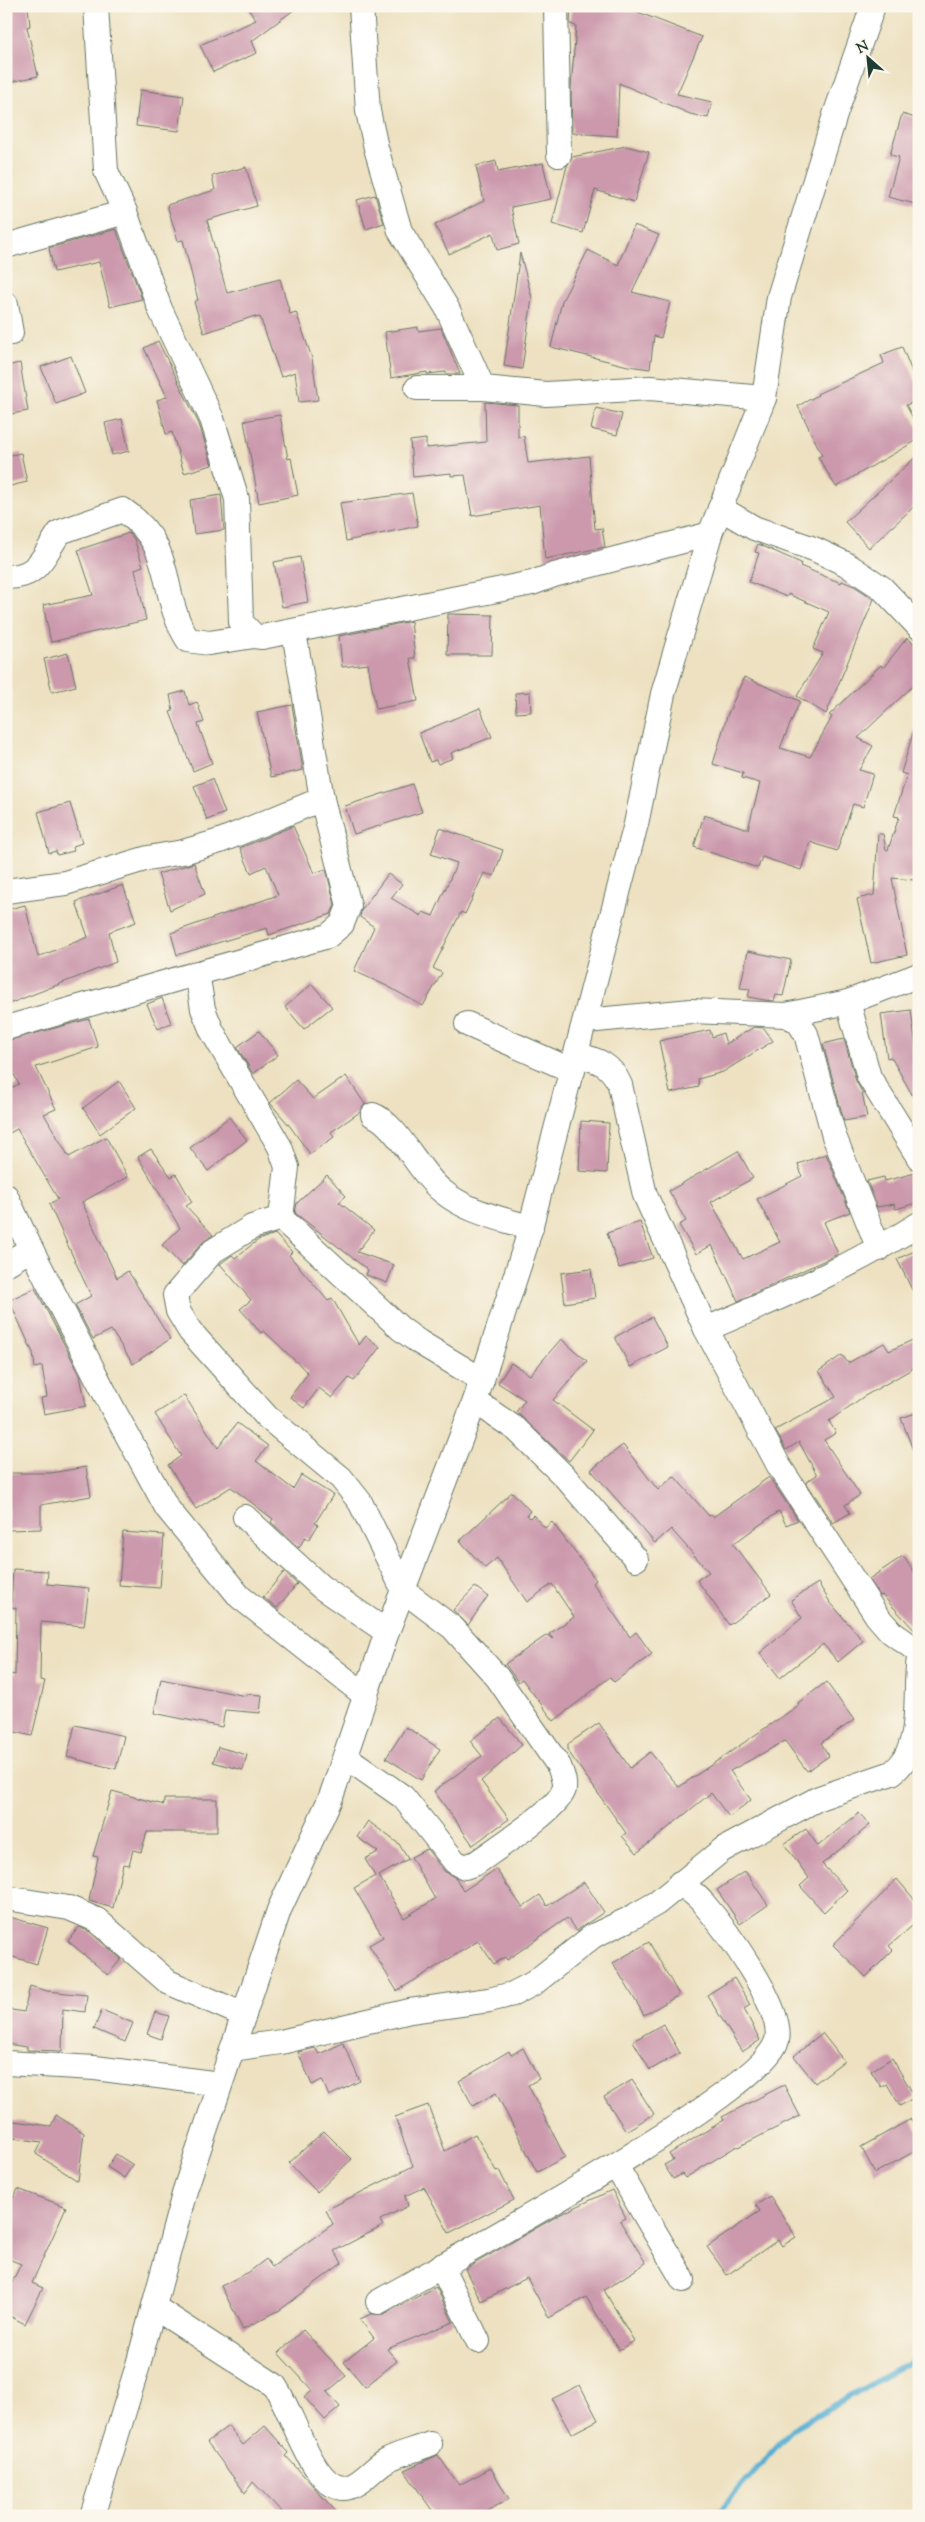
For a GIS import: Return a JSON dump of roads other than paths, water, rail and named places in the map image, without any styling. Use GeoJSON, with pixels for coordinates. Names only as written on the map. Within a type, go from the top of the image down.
{"type":"FeatureCollection","features":[{"type":"Feature","properties":{"kind":"street"},"geometry":{"type":"LineString","coordinates":[[96,6],[106,171],[125,212],[160,309],[212,419],[237,499],[242,622],[254,636]]}},
{"type":"Feature","properties":{"kind":"street"},"geometry":{"type":"LineString","coordinates":[[361,6],[368,111],[376,148],[400,232],[447,308],[483,388]]}},
{"type":"Feature","properties":{"kind":"street"},"geometry":{"type":"LineString","coordinates":[[556,6],[559,156]]}},
{"type":"Feature","properties":{"kind":"street"},"geometry":{"type":"LineString","coordinates":[[92,2516],[154,2307],[186,2188],[279,1910],[331,1797],[346,1757],[387,1632],[479,1390],[531,1228],[636,824],[663,694],[710,534],[764,398],[779,297],[835,115],[873,6]]}},
{"type":"Feature","properties":{"kind":"street"},"geometry":{"type":"LineString","coordinates":[[6,246],[125,212]]}},
{"type":"Feature","properties":{"kind":"street"},"geometry":{"type":"LineString","coordinates":[[6,304],[11,333]]}},
{"type":"Feature","properties":{"kind":"street"},"geometry":{"type":"LineString","coordinates":[[418,388],[483,388],[546,394],[650,388],[764,398]]}},
{"type":"Feature","properties":{"kind":"street"},"geometry":{"type":"LineString","coordinates":[[720,508],[754,528],[814,549],[846,564],[882,588],[919,627]]}},
{"type":"Feature","properties":{"kind":"street"},"geometry":{"type":"LineString","coordinates":[[6,577],[25,573],[40,566],[60,532],[123,510],[141,523],[154,540],[163,560],[179,626],[188,640],[209,643],[294,632],[380,612],[532,583],[554,575],[710,534]]}},
{"type":"Feature","properties":{"kind":"street"},"geometry":{"type":"LineString","coordinates":[[6,1028],[328,936],[342,924],[349,906],[322,799],[294,632]]}},
{"type":"Feature","properties":{"kind":"street"},"geometry":{"type":"LineString","coordinates":[[6,892],[65,884],[148,858],[183,852],[220,842],[322,799]]}},
{"type":"Feature","properties":{"kind":"street"},"geometry":{"type":"LineString","coordinates":[[197,973],[203,1010],[212,1031],[280,1147],[287,1167],[282,1218]]}},
{"type":"Feature","properties":{"kind":"street"},"geometry":{"type":"LineString","coordinates":[[586,1020],[690,1011],[786,1015],[848,1002],[919,975]]}},
{"type":"Feature","properties":{"kind":"street"},"geometry":{"type":"LineString","coordinates":[[848,1002],[867,1072],[919,1158]]}},
{"type":"Feature","properties":{"kind":"street"},"geometry":{"type":"LineString","coordinates":[[786,1015],[798,1021],[806,1034],[834,1136],[879,1249]]}},
{"type":"Feature","properties":{"kind":"street"},"geometry":{"type":"LineString","coordinates":[[467,1024],[575,1063],[600,1060],[614,1073],[620,1085],[645,1195],[706,1329],[778,1466],[877,1616],[891,1632],[919,1652]]}},
{"type":"Feature","properties":{"kind":"street"},"geometry":{"type":"LineString","coordinates":[[373,1115],[388,1124],[412,1158],[440,1190],[460,1204],[531,1228]]}},
{"type":"Feature","properties":{"kind":"street"},"geometry":{"type":"LineString","coordinates":[[6,1196],[114,1411],[167,1508],[240,1597],[366,1696]]}},
{"type":"Feature","properties":{"kind":"street"},"geometry":{"type":"LineString","coordinates":[[282,1218],[400,1329],[479,1390],[566,1478],[636,1559]]}},
{"type":"Feature","properties":{"kind":"street"},"geometry":{"type":"LineString","coordinates":[[282,1218],[252,1228],[213,1251],[175,1295],[178,1311],[190,1331],[267,1417],[341,1478],[360,1502],[404,1591],[453,1628],[497,1677],[559,1766],[565,1782],[564,1791],[550,1808],[476,1863],[465,1867],[454,1862],[403,1797],[346,1757]]}},
{"type":"Feature","properties":{"kind":"street"},"geometry":{"type":"LineString","coordinates":[[706,1329],[777,1300],[845,1268],[919,1224]]}},
{"type":"Feature","properties":{"kind":"street"},"geometry":{"type":"LineString","coordinates":[[6,1264],[31,1249]]}},
{"type":"Feature","properties":{"kind":"street"},"geometry":{"type":"LineString","coordinates":[[244,1517],[320,1587],[387,1632]]}},
{"type":"Feature","properties":{"kind":"street"},"geometry":{"type":"LineString","coordinates":[[232,2049],[281,2042],[410,2011],[489,2000],[513,1994],[534,1983],[593,1936],[657,1903],[722,1850],[818,1798],[892,1773],[910,1770],[908,1757],[914,1742],[919,1658]]}},
{"type":"Feature","properties":{"kind":"street"},"geometry":{"type":"LineString","coordinates":[[378,2302],[616,2166],[735,2086],[773,2052],[778,2039],[779,2023],[771,2004],[732,1942],[702,1901],[680,1884]]}},
{"type":"Feature","properties":{"kind":"street"},"geometry":{"type":"LineString","coordinates":[[6,1898],[69,1908],[97,1920],[168,1982],[244,2015]]}},
{"type":"Feature","properties":{"kind":"street"},"geometry":{"type":"LineString","coordinates":[[6,2063],[96,2068],[220,2084]]}},
{"type":"Feature","properties":{"kind":"street"},"geometry":{"type":"LineString","coordinates":[[616,2166],[682,2280]]}},
{"type":"Feature","properties":{"kind":"street"},"geometry":{"type":"LineString","coordinates":[[441,2266],[478,2341]]}},
{"type":"Feature","properties":{"kind":"street"},"geometry":{"type":"LineString","coordinates":[[154,2307],[274,2385],[283,2396],[305,2448],[319,2473],[328,2484],[340,2488],[350,2487],[387,2460],[430,2444]]}},
{"type":"Feature","properties":{"kind":"waterway"},"geometry":{"type":"LineString","coordinates":[[715,2516],[792,2429],[919,2357]]}}]}
